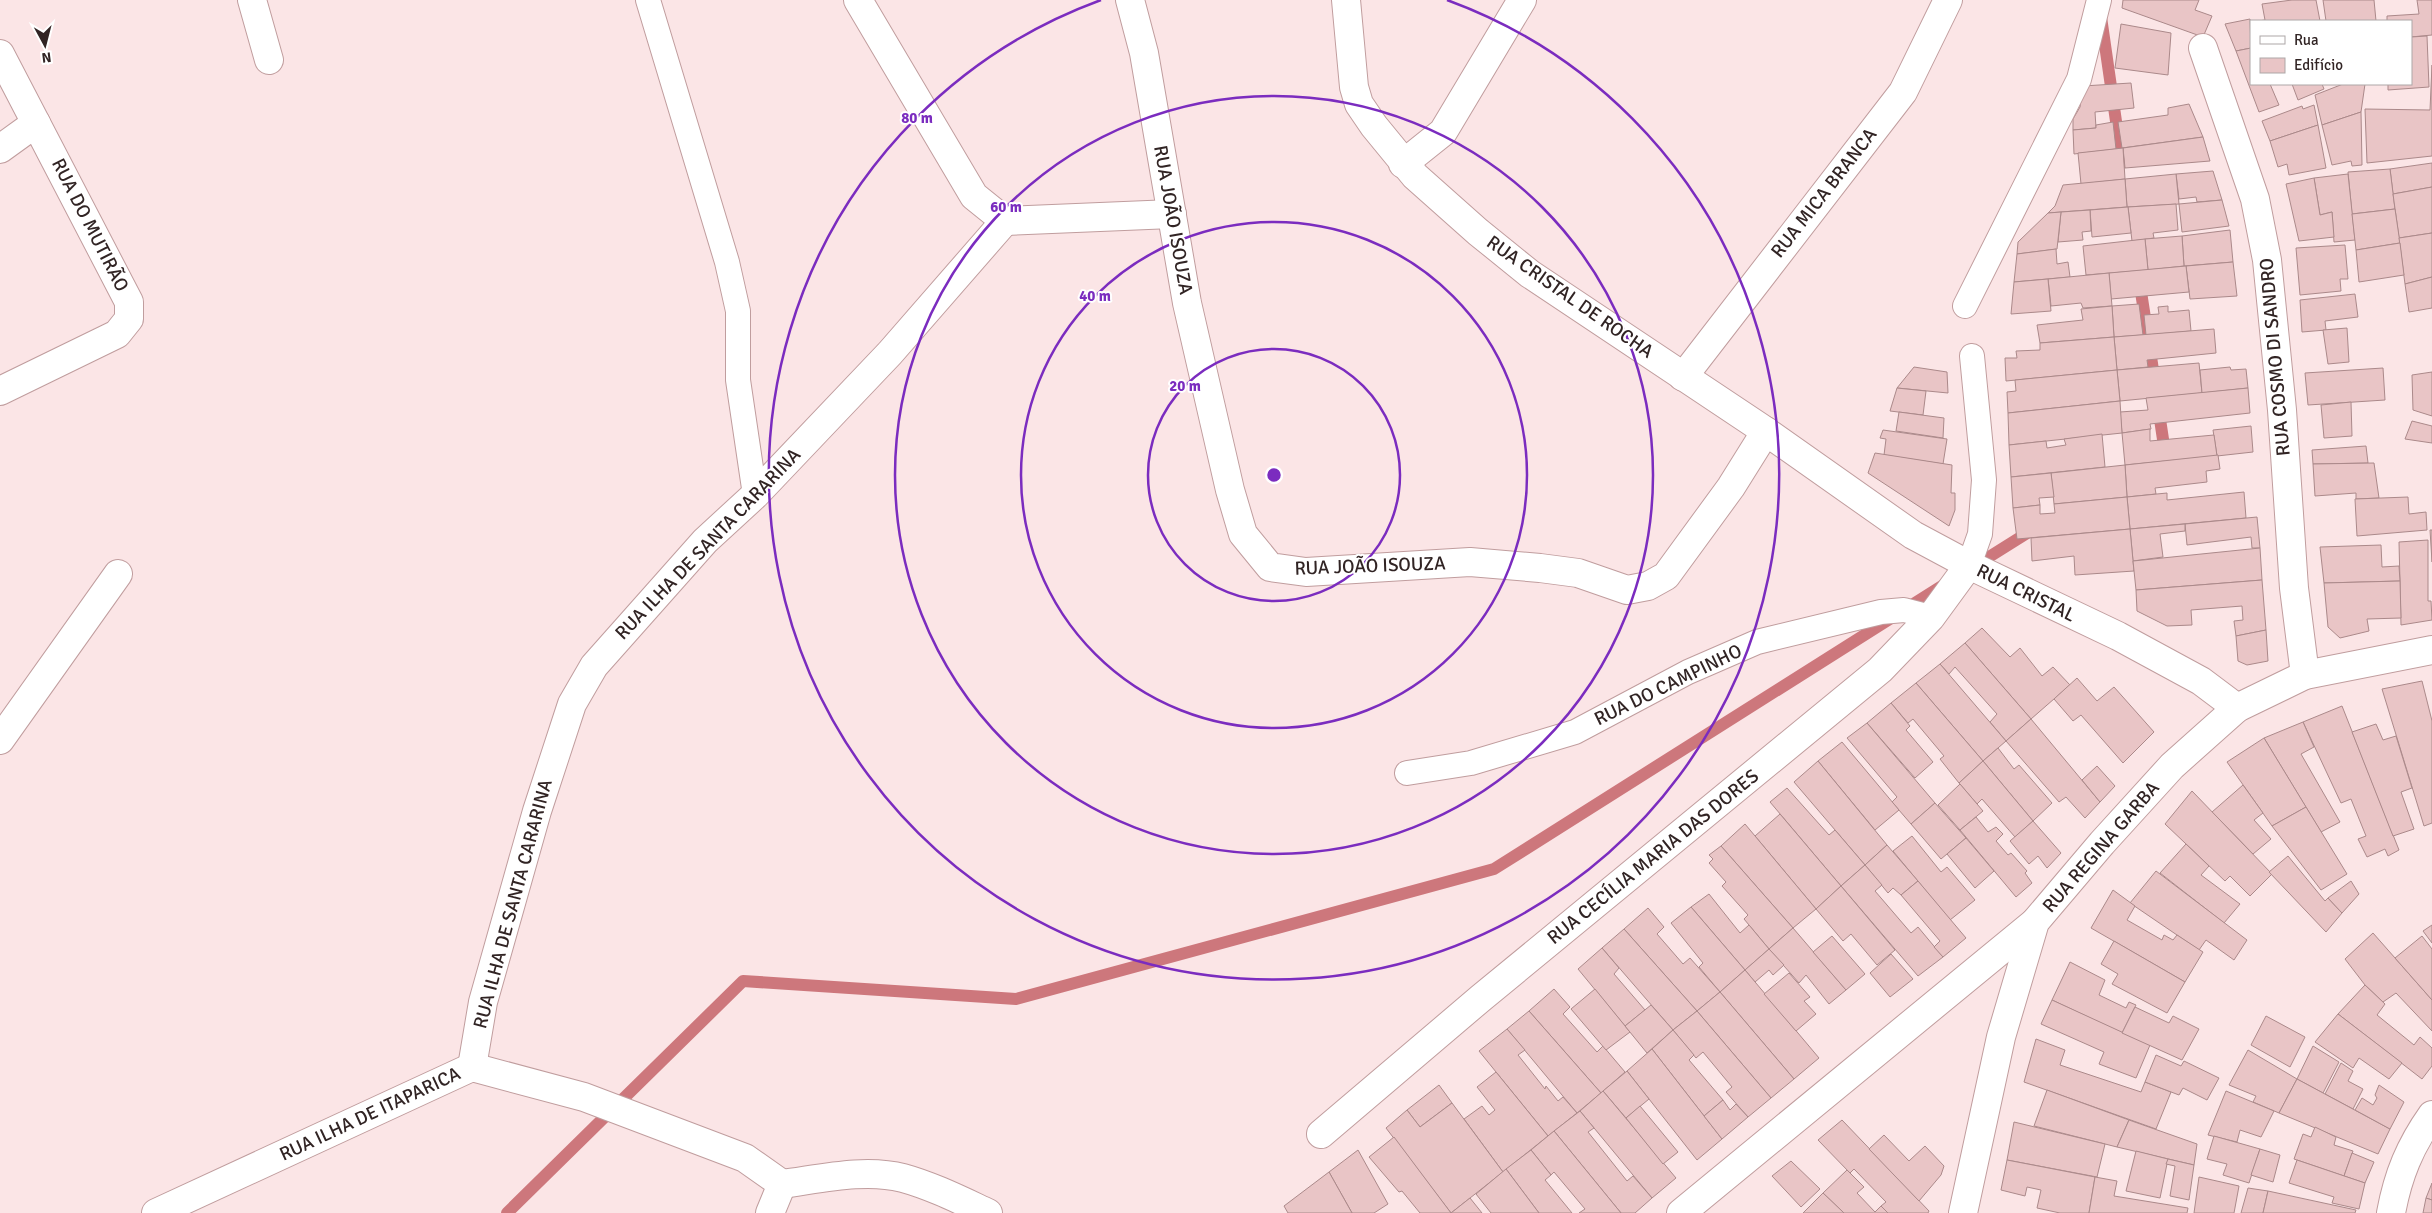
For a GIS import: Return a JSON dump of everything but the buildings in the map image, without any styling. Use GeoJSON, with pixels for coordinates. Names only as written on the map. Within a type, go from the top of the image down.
{"type":"FeatureCollection","features":[{"type":"Feature","properties":{"kind":"street"},"geometry":{"type":"LineString","coordinates":[[252,0],[269,60]]}},
{"type":"Feature","properties":{"kind":"street"},"geometry":{"type":"LineString","coordinates":[[858,0],[974,196],[1005,221],[1172,214]]}},
{"type":"Feature","properties":{"kind":"street","name":"RUA JOÃO ISOUZA"},"geometry":{"type":"LineString","coordinates":[[1130,0],[1144,53],[1187,304],[1230,490],[1243,534],[1270,567],[1306,572],[1470,562],[1578,573],[1627,590],[1648,586],[1666,576],[1731,487],[1766,431]]}},
{"type":"Feature","properties":{"kind":"street","name":"RUA CRISTAL DE ROCHA"},"geometry":{"type":"LineString","coordinates":[[1346,0],[1351,71],[1359,104],[1403,164],[1478,232],[1530,274],[1766,431],[1820,470]]}},
{"type":"Feature","properties":{"kind":"street"},"geometry":{"type":"LineString","coordinates":[[1403,164],[1443,132],[1522,0]]}},
{"type":"Feature","properties":{"kind":"street","name":"RUA MICA BRANCA"},"geometry":{"type":"LineString","coordinates":[[1683,376],[1903,92],[1948,0]]}},
{"type":"Feature","properties":{"kind":"street","name":"RUA COSMO DI SANDRO"},"geometry":{"type":"LineString","coordinates":[[2203,48],[2255,199],[2267,260],[2282,410],[2294,588],[2305,674]]}},
{"type":"Feature","properties":{"kind":"street","name":"RUA DO MUTIRÃO"},"geometry":{"type":"LineString","coordinates":[[0,54],[129,302],[129,319],[118,334],[0,391]]}},
{"type":"Feature","properties":{"kind":"street"},"geometry":{"type":"LineString","coordinates":[[0,149],[36,123]]}},
{"type":"Feature","properties":{"kind":"street","name":"RUA ILHA DE SANTA CARARINA"},"geometry":{"type":"LineString","coordinates":[[472,1067],[483,1002],[537,811],[572,704],[594,666],[628,625],[705,541],[755,495],[890,353],[1005,221]]}},
{"type":"Feature","properties":{"kind":"street","name":"RUA CRISTAL"},"geometry":{"type":"LineString","coordinates":[[1820,470],[1913,535],[2201,681],[2236,708]]}},
{"type":"Feature","properties":{"kind":"street","name":"RUA CECÍLIA MARIA DAS DORES"},"geometry":{"type":"LineString","coordinates":[[1321,1134],[1481,998],[1880,670],[1931,617],[1969,565]]}},
{"type":"Feature","properties":{"kind":"street"},"geometry":{"type":"LineString","coordinates":[[0,740],[118,574]]}},
{"type":"Feature","properties":{"kind":"street","name":"RUA REGINA GARBA"},"geometry":{"type":"LineString","coordinates":[[1963,1213],[2001,1037],[2035,922],[2102,843],[2172,766],[2236,708],[2305,674],[2432,650]]}},
{"type":"Feature","properties":{"kind":"street"},"geometry":{"type":"LineString","coordinates":[[1681,1213],[2035,922]]}},
{"type":"Feature","properties":{"kind":"street","name":"RUA ILHA DE ITAPARICA"},"geometry":{"type":"LineString","coordinates":[[156,1213],[472,1067],[584,1097],[745,1158],[782,1184]]}},
{"type":"Feature","properties":{"kind":"street"},"geometry":{"type":"LineString","coordinates":[[2391,1213],[2396,1188],[2414,1141],[2432,1115]]}},
{"type":"Feature","properties":{"kind":"street"},"geometry":{"type":"LineString","coordinates":[[770,1213],[782,1184],[863,1174],[902,1178],[950,1195],[988,1213]]}},
{"type":"Feature","properties":{"kind":"lane"},"geometry":{"type":"LineString","coordinates":[[648,0],[727,262],[738,311],[738,380],[755,495]]}},
{"type":"Feature","properties":{"kind":"lane"},"geometry":{"type":"LineString","coordinates":[[1965,306],[2079,79],[2099,0]]}},
{"type":"Feature","properties":{"kind":"lane"},"geometry":{"type":"LineString","coordinates":[[1969,565],[1980,534],[1984,480],[1972,356]]}},
{"type":"Feature","properties":{"kind":"lane","name":"RUA DO CAMPINHO"},"geometry":{"type":"LineString","coordinates":[[1407,774],[1471,763],[1575,732],[1688,672],[1757,642],[1881,612],[1904,610],[1931,617]]}},
{"type":"Feature","properties":{"kind":"waterway"},"geometry":{"type":"LineString","coordinates":[[2101,17],[2122,163]]}},
{"type":"Feature","properties":{"kind":"waterway"},"geometry":{"type":"LineString","coordinates":[[2139,279],[2155,383]]}},
{"type":"Feature","properties":{"kind":"waterway"},"geometry":{"type":"LineString","coordinates":[[2157,451],[2164,446],[2158,406]]}},
{"type":"Feature","properties":{"kind":"waterway"},"geometry":{"type":"LineString","coordinates":[[1973,567],[2032,530]]}},
{"type":"Feature","properties":{"kind":"waterway"},"geometry":{"type":"LineString","coordinates":[[507,1213],[743,981],[1016,999],[1494,869],[1945,584]]}}]}
